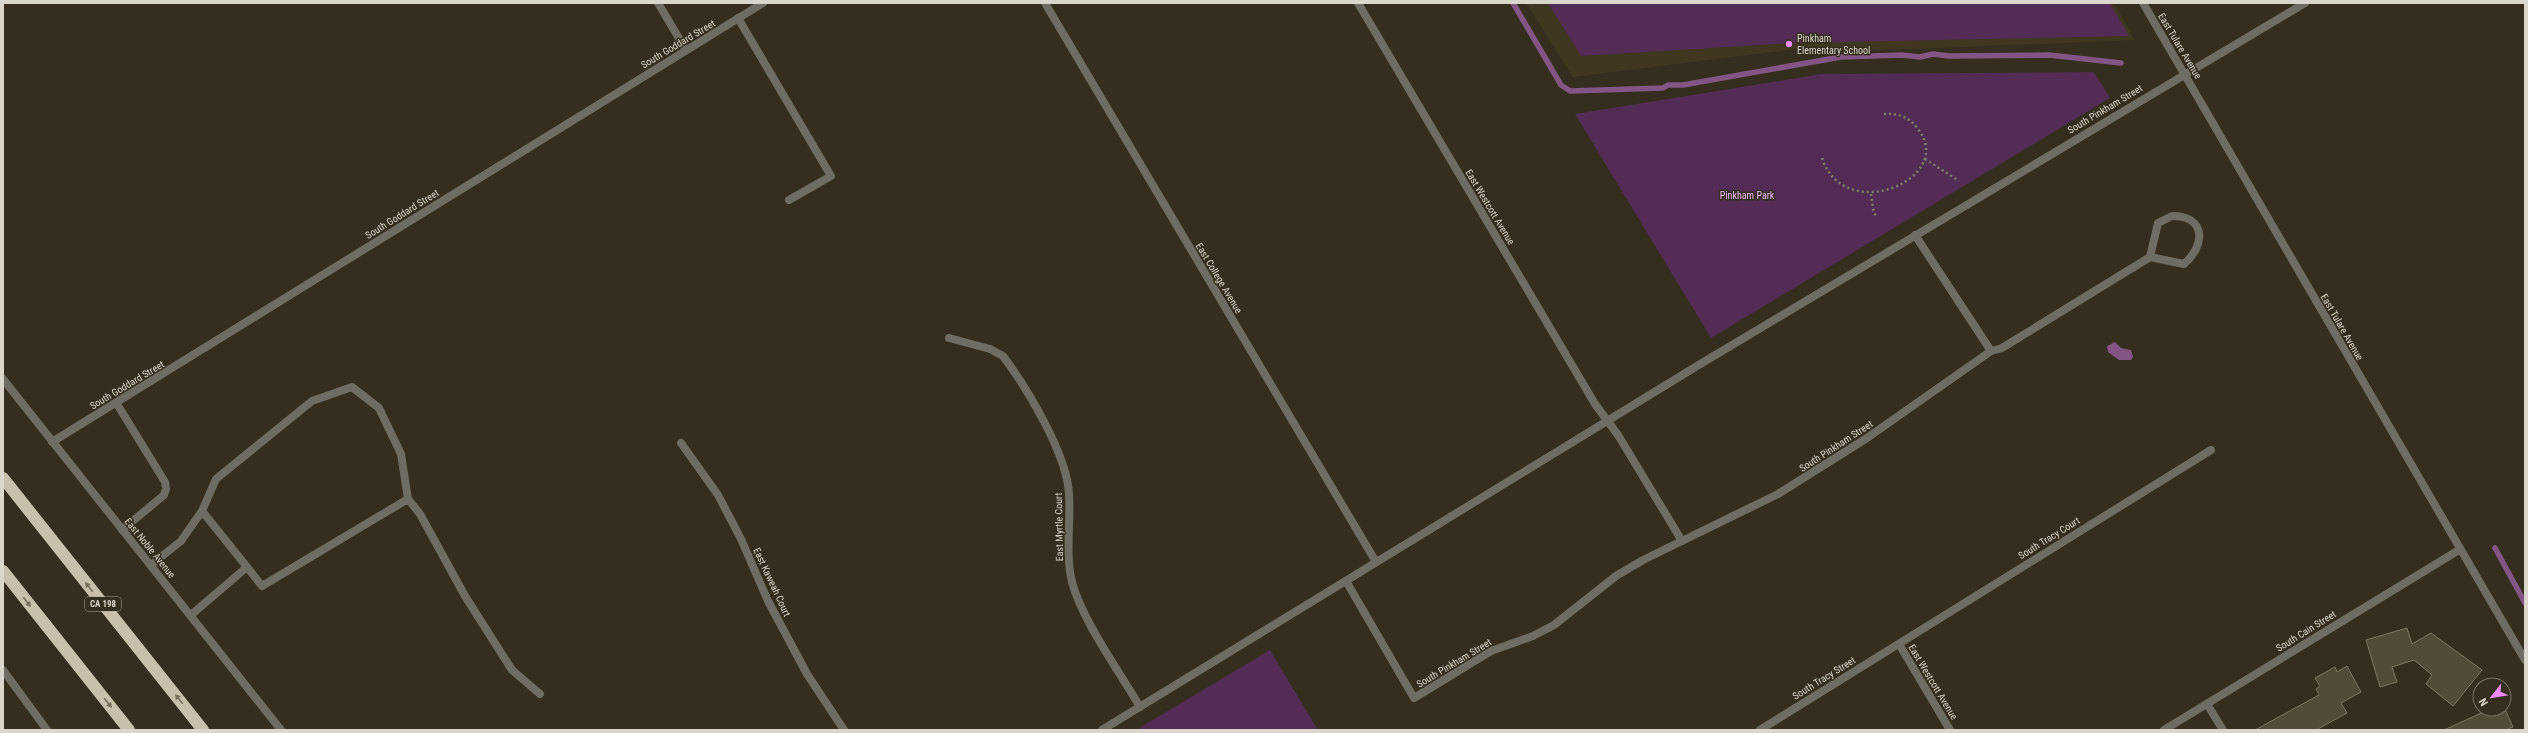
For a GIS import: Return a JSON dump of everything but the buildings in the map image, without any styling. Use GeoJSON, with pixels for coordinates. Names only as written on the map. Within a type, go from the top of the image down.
{"type":"FeatureCollection","features":[{"type":"Feature","properties":{"kind":"highway","name":"CA 198"},"geometry":{"type":"LineString","coordinates":[[3,478],[203,730]]}},
{"type":"Feature","properties":{"kind":"highway"},"geometry":{"type":"LineString","coordinates":[[3,571],[129,730]]}},
{"type":"Feature","properties":{"kind":"street"},"geometry":{"type":"LineString","coordinates":[[658,3],[686,50]]}},
{"type":"Feature","properties":{"kind":"street","name":"South Goddard Street"},"geometry":{"type":"LineString","coordinates":[[52,442],[117,404],[763,3]]}},
{"type":"Feature","properties":{"kind":"street","name":"East College Avenue"},"geometry":{"type":"LineString","coordinates":[[1046,3],[1376,562]]}},
{"type":"Feature","properties":{"kind":"street","name":"East Westcott Avenue"},"geometry":{"type":"LineString","coordinates":[[1358,3],[1595,404],[1607,420]]}},
{"type":"Feature","properties":{"kind":"street","name":"East Tulare Avenue"},"geometry":{"type":"LineString","coordinates":[[2142,3],[2184,73],[2459,550],[2525,660]]}},
{"type":"Feature","properties":{"kind":"street","name":"South Pinkham Street"},"geometry":{"type":"LineString","coordinates":[[1102,730],[1607,420],[2184,73],[2305,3]]}},
{"type":"Feature","properties":{"kind":"street"},"geometry":{"type":"LineString","coordinates":[[738,18],[831,176],[789,200]]}},
{"type":"Feature","properties":{"kind":"street"},"geometry":{"type":"LineString","coordinates":[[2172,216],[2180,216],[2194,224],[2198,230],[2200,246],[2196,253],[2184,264],[2150,257],[2158,223],[2172,216]]}},
{"type":"Feature","properties":{"kind":"street"},"geometry":{"type":"LineString","coordinates":[[1915,235],[1991,351]]}},
{"type":"Feature","properties":{"kind":"street","name":"South Pinkham Street"},"geometry":{"type":"LineString","coordinates":[[1346,581],[1414,698],[1491,651],[1533,636],[1554,625],[1616,576],[1682,541],[1778,494],[1868,438],[1991,351],[2002,348],[2150,257]]}},
{"type":"Feature","properties":{"kind":"street","name":"East Myrtle Court"},"geometry":{"type":"LineString","coordinates":[[948,338],[990,349],[1003,356],[1058,448],[1065,469],[1069,493],[1068,558],[1079,604],[1140,706]]}},
{"type":"Feature","properties":{"kind":"street","name":"East Noble Avenue"},"geometry":{"type":"LineString","coordinates":[[3,379],[281,730]]}},
{"type":"Feature","properties":{"kind":"street"},"geometry":{"type":"LineString","coordinates":[[151,565],[181,541],[202,511],[216,479],[312,401],[352,387],[378,408],[401,454],[408,499],[420,514],[465,596],[512,670],[540,694]]}},
{"type":"Feature","properties":{"kind":"street"},"geometry":{"type":"LineString","coordinates":[[117,404],[165,482],[166,489],[164,495],[122,530]]}},
{"type":"Feature","properties":{"kind":"street"},"geometry":{"type":"LineString","coordinates":[[1607,420],[1682,541]]}},
{"type":"Feature","properties":{"kind":"street","name":"East Kaweah Court"},"geometry":{"type":"LineString","coordinates":[[681,443],[718,495],[741,539],[768,602],[807,674],[844,730]]}},
{"type":"Feature","properties":{"kind":"street","name":"South Tracy Court"},"geometry":{"type":"LineString","coordinates":[[1898,644],[2211,450]]}},
{"type":"Feature","properties":{"kind":"street"},"geometry":{"type":"LineString","coordinates":[[202,511],[262,586],[408,499]]}},
{"type":"Feature","properties":{"kind":"street","name":"South Cain Street"},"geometry":{"type":"LineString","coordinates":[[2164,730],[2459,550]]}},
{"type":"Feature","properties":{"kind":"street"},"geometry":{"type":"LineString","coordinates":[[191,616],[247,568]]}},
{"type":"Feature","properties":{"kind":"street","name":"East Westcott Avenue"},"geometry":{"type":"LineString","coordinates":[[1898,644],[1950,730]]}},
{"type":"Feature","properties":{"kind":"street","name":"South Tracy Street"},"geometry":{"type":"LineString","coordinates":[[1760,730],[1898,644]]}},
{"type":"Feature","properties":{"kind":"street"},"geometry":{"type":"LineString","coordinates":[[3,670],[47,730]]}},
{"type":"Feature","properties":{"kind":"street"},"geometry":{"type":"LineString","coordinates":[[2207,704],[2223,730]]}},
{"type":"Feature","properties":{"kind":"path"},"geometry":{"type":"LineString","coordinates":[[1822,158],[1826,169],[1834,179],[1850,188],[1871,194],[1884,191],[1916,174],[1925,159],[1926,144],[1913,122],[1904,116],[1884,114]]}},
{"type":"Feature","properties":{"kind":"path"},"geometry":{"type":"LineString","coordinates":[[1925,159],[1959,181]]}},
{"type":"Feature","properties":{"kind":"path"},"geometry":{"type":"LineString","coordinates":[[1871,194],[1873,209],[1876,217]]}},
{"type":"Feature","properties":{"kind":"shaded area","name":"Pinkham Elementary School"},"geometry":{"type":"Polygon","coordinates":[[[1526,3],[2114,3],[2135,40],[1837,52],[1796,49],[1573,77],[1526,3]]]}},
{"type":"Feature","properties":{"kind":"shaded area"},"geometry":{"type":"Polygon","coordinates":[[[2115,342],[2121,348],[2131,350],[2133,357],[2131,360],[2119,360],[2108,352],[2107,346],[2115,342]]]}},
{"type":"Feature","properties":{"kind":"green space","name":"Pinkham Elementary School"},"geometry":{"type":"Polygon","coordinates":[[[1548,3],[2110,3],[2129,36],[1794,43],[1581,56],[1548,3]]]}},
{"type":"Feature","properties":{"kind":"green space","name":"Pinkham Park"},"geometry":{"type":"Polygon","coordinates":[[[2094,72],[2110,98],[1711,338],[1575,114],[1822,74],[2094,72]]]}},
{"type":"Feature","properties":{"kind":"green space"},"geometry":{"type":"Polygon","coordinates":[[[1270,650],[1318,730],[1136,730],[1270,650]]]}},
{"type":"Feature","properties":{"kind":"waterway"},"geometry":{"type":"LineString","coordinates":[[1513,3],[1561,85],[1570,91],[1663,88],[1668,85],[1683,85],[1841,57],[1902,55],[1920,57],[1933,54],[1949,56],[2049,55],[2121,63]]}},
{"type":"Feature","properties":{"kind":"waterway"},"geometry":{"type":"LineString","coordinates":[[2495,548],[2525,603]]}},
{"type":"Feature","properties":{"kind":"place","name":"Pinkham Elementary School"},"geometry":{"type":"Point","coordinates":[1789,44]}}]}
